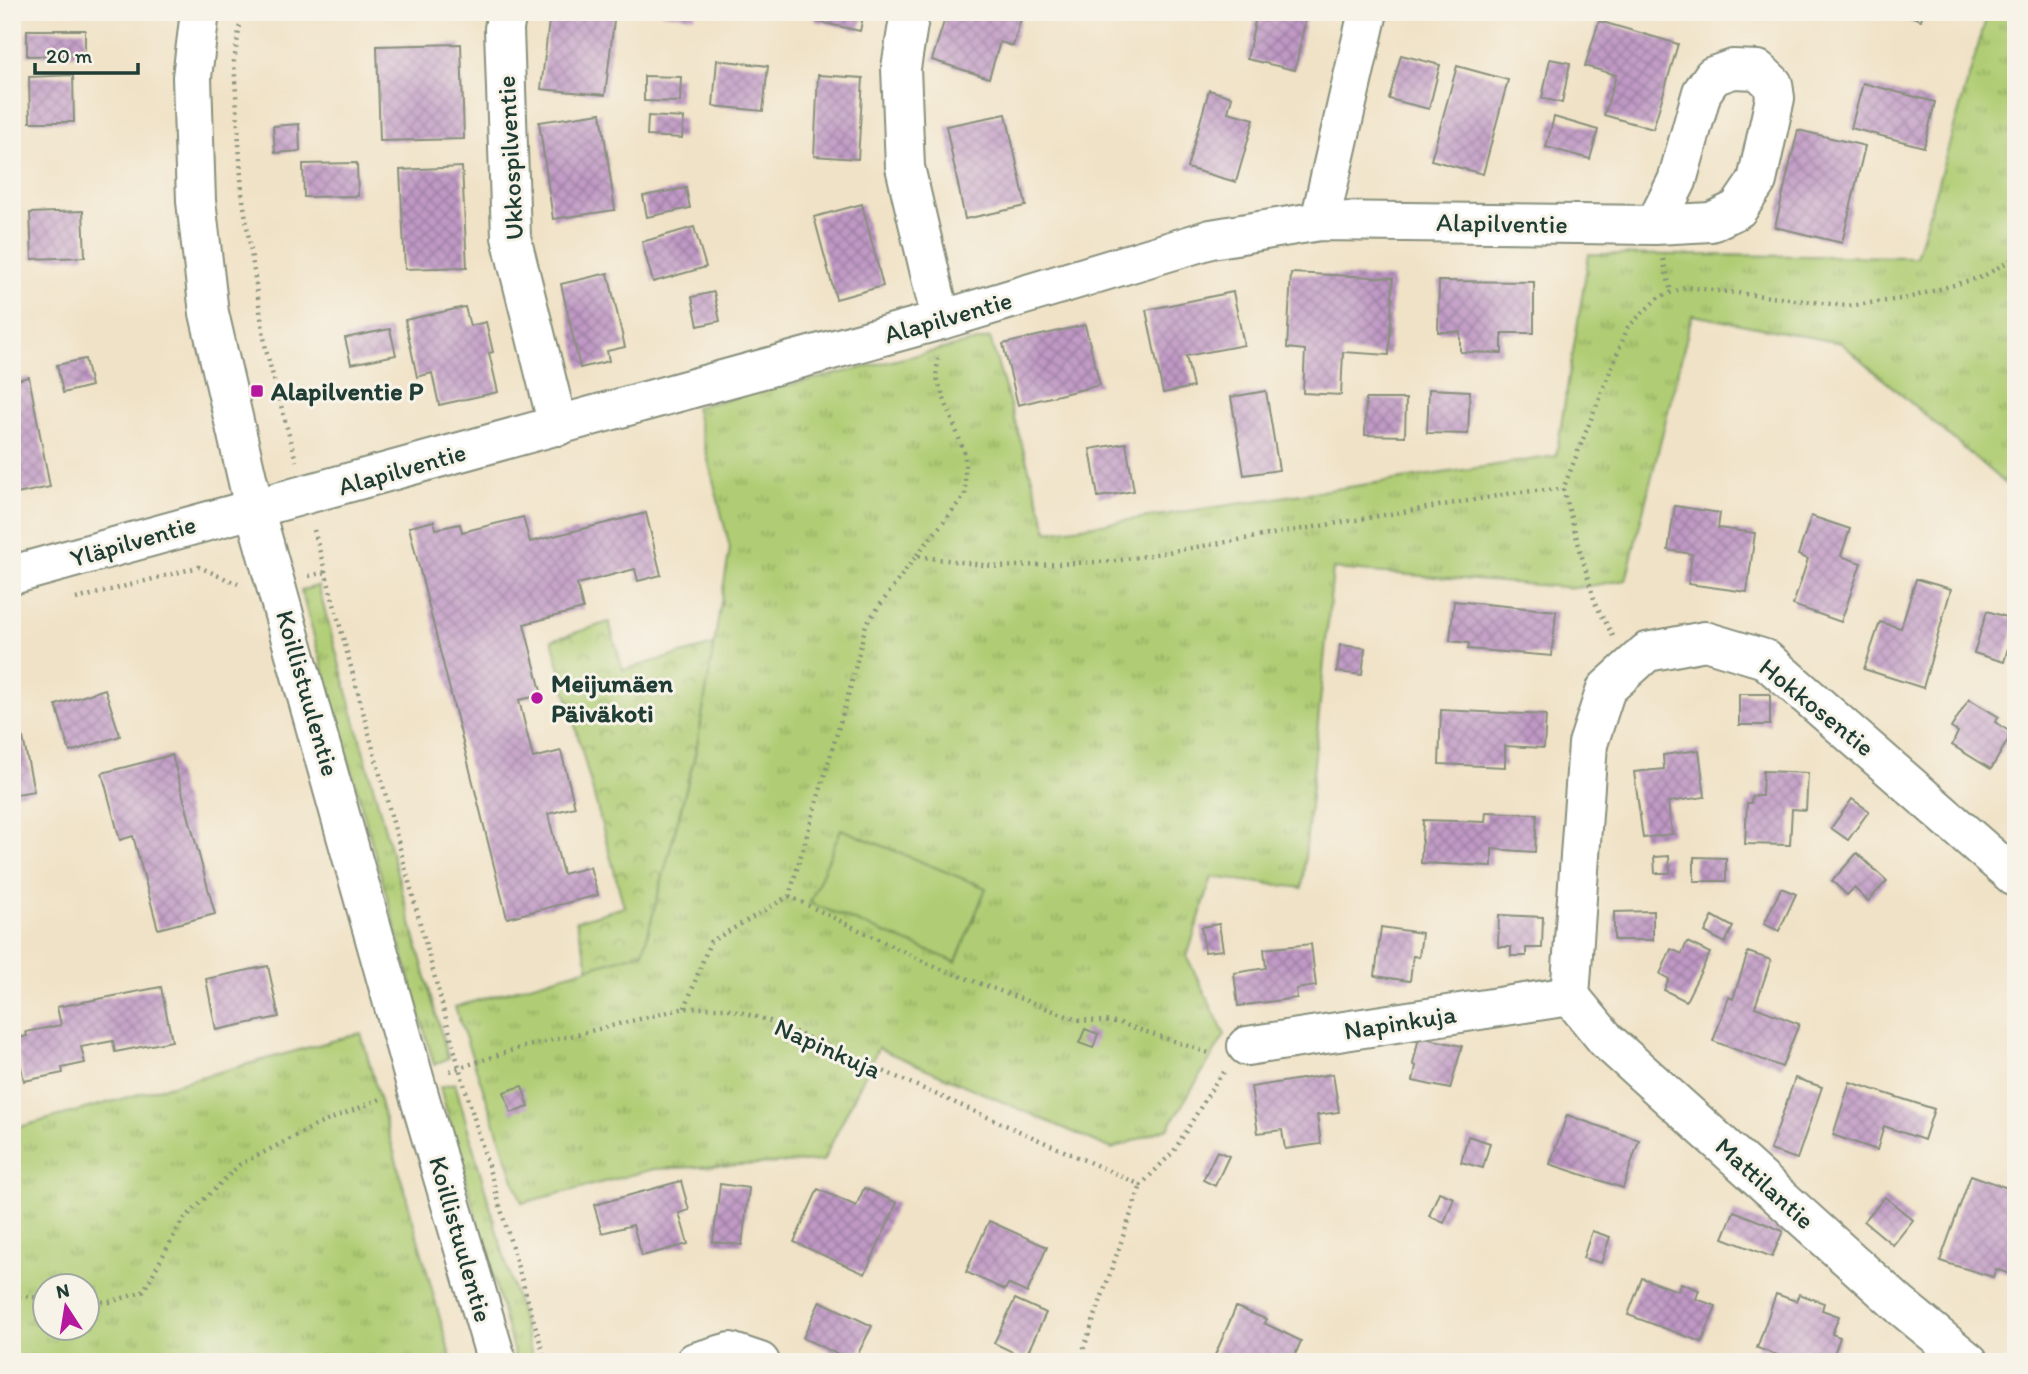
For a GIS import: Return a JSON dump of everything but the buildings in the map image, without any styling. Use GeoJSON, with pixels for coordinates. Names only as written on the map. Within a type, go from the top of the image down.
{"type":"FeatureCollection","features":[{"type":"Feature","properties":{"kind":"street","name":"Koillistuulentie"},"geometry":{"type":"LineString","coordinates":[[200,12],[192,77],[196,201],[209,313],[254,508],[497,1362]]}},
{"type":"Feature","properties":{"kind":"street","name":"Ukkospilventie"},"geometry":{"type":"LineString","coordinates":[[507,12],[504,29],[511,237],[558,426]]}},
{"type":"Feature","properties":{"kind":"street"},"geometry":{"type":"LineString","coordinates":[[910,12],[901,68],[905,167],[940,320]]}},
{"type":"Feature","properties":{"kind":"street"},"geometry":{"type":"LineString","coordinates":[[1320,221],[1368,12]]}},
{"type":"Feature","properties":{"kind":"street","name":"Alapilventie"},"geometry":{"type":"LineString","coordinates":[[254,508],[940,320],[1211,239],[1320,221],[1654,225]]}},
{"type":"Feature","properties":{"kind":"street","name":"Yläpilventie"},"geometry":{"type":"LineString","coordinates":[[12,575],[254,508]]}},
{"type":"Feature","properties":{"kind":"street","name":"Hokkosentie"},"geometry":{"type":"LineString","coordinates":[[1570,996],[1588,744],[1606,689],[1647,652],[1705,642],[1765,659],[2016,878]]}},
{"type":"Feature","properties":{"kind":"street","name":"Napinkuja"},"geometry":{"type":"LineString","coordinates":[[1241,1054],[1570,996]]}},
{"type":"Feature","properties":{"kind":"street","name":"Mattilantie"},"geometry":{"type":"LineString","coordinates":[[1570,996],[1607,1041],[1901,1306],[1969,1362]]}},
{"type":"Feature","properties":{"kind":"street"},"geometry":{"type":"LineString","coordinates":[[695,1362],[730,1352],[760,1362]]}},
{"type":"Feature","properties":{"kind":"path"},"geometry":{"type":"LineString","coordinates":[[242,12],[234,61],[242,193],[266,350],[459,1068],[546,1362]]}},
{"type":"Feature","properties":{"kind":"path"},"geometry":{"type":"LineString","coordinates":[[1630,667],[1595,603],[1563,489],[1628,327],[1659,297],[1686,287],[1849,306],[1908,298],[1982,276],[2016,257]]}},
{"type":"Feature","properties":{"kind":"path"},"geometry":{"type":"LineString","coordinates":[[685,1008],[710,942],[789,896],[850,689],[866,624],[965,495],[965,454],[936,377],[940,320]]}},
{"type":"Feature","properties":{"kind":"path"},"geometry":{"type":"LineString","coordinates":[[916,556],[999,567],[1115,561],[1520,492],[1563,489]]}},
{"type":"Feature","properties":{"kind":"path"},"geometry":{"type":"LineString","coordinates":[[66,601],[199,567],[253,592],[326,572]]}},
{"type":"Feature","properties":{"kind":"path"},"geometry":{"type":"LineString","coordinates":[[789,896],[933,966],[1066,1016],[1079,1020],[1117,1022],[1241,1054],[1214,1085],[1174,1151],[1141,1185],[1079,1362]]}},
{"type":"Feature","properties":{"kind":"path","name":"Napinkuja"},"geometry":{"type":"LineString","coordinates":[[102,1302],[143,1292],[182,1221],[239,1165],[317,1125],[459,1068],[516,1049],[685,1008],[726,1008],[770,1021],[1141,1185]]}},
{"type":"Feature","properties":{"kind":"path"},"geometry":{"type":"LineString","coordinates":[[12,1296],[32,1297]]}},
{"type":"Feature","properties":{"kind":"green space"},"geometry":{"type":"Polygon","coordinates":[[[1988,12],[2016,12],[2016,493],[1841,343],[1692,315],[1626,580],[1576,588],[1333,569],[1302,888],[1212,877],[1187,957],[1225,1035],[1168,1128],[1112,1149],[878,1048],[823,1161],[654,1169],[522,1203],[455,1007],[643,952],[696,751],[730,548],[695,407],[990,338],[1048,532],[1556,456],[1589,254],[1916,257],[1988,12]]]}},
{"type":"Feature","properties":{"kind":"green space"},"geometry":{"type":"Polygon","coordinates":[[[318,586],[448,1058],[434,1065],[301,590],[318,586]]]}},
{"type":"Feature","properties":{"kind":"green space"},"geometry":{"type":"Polygon","coordinates":[[[609,622],[623,670],[714,645],[696,751],[643,952],[589,968],[576,921],[624,907],[552,640],[609,622]]]}},
{"type":"Feature","properties":{"kind":"green space"},"geometry":{"type":"Polygon","coordinates":[[[841,829],[986,888],[956,962],[810,903],[841,829]]]}},
{"type":"Feature","properties":{"kind":"green space"},"geometry":{"type":"Polygon","coordinates":[[[361,1033],[452,1362],[12,1362],[12,1129],[361,1033]]]}},
{"type":"Feature","properties":{"kind":"green space"},"geometry":{"type":"Polygon","coordinates":[[[455,1083],[534,1362],[516,1360],[440,1087],[455,1083]]]}},
{"type":"Feature","properties":{"kind":"place","name":"Alapilventie P"},"geometry":{"type":"Point","coordinates":[257,391]}},
{"type":"Feature","properties":{"kind":"place","name":"Meijumäen Päiväkoti"},"geometry":{"type":"Point","coordinates":[537,698]}}]}
